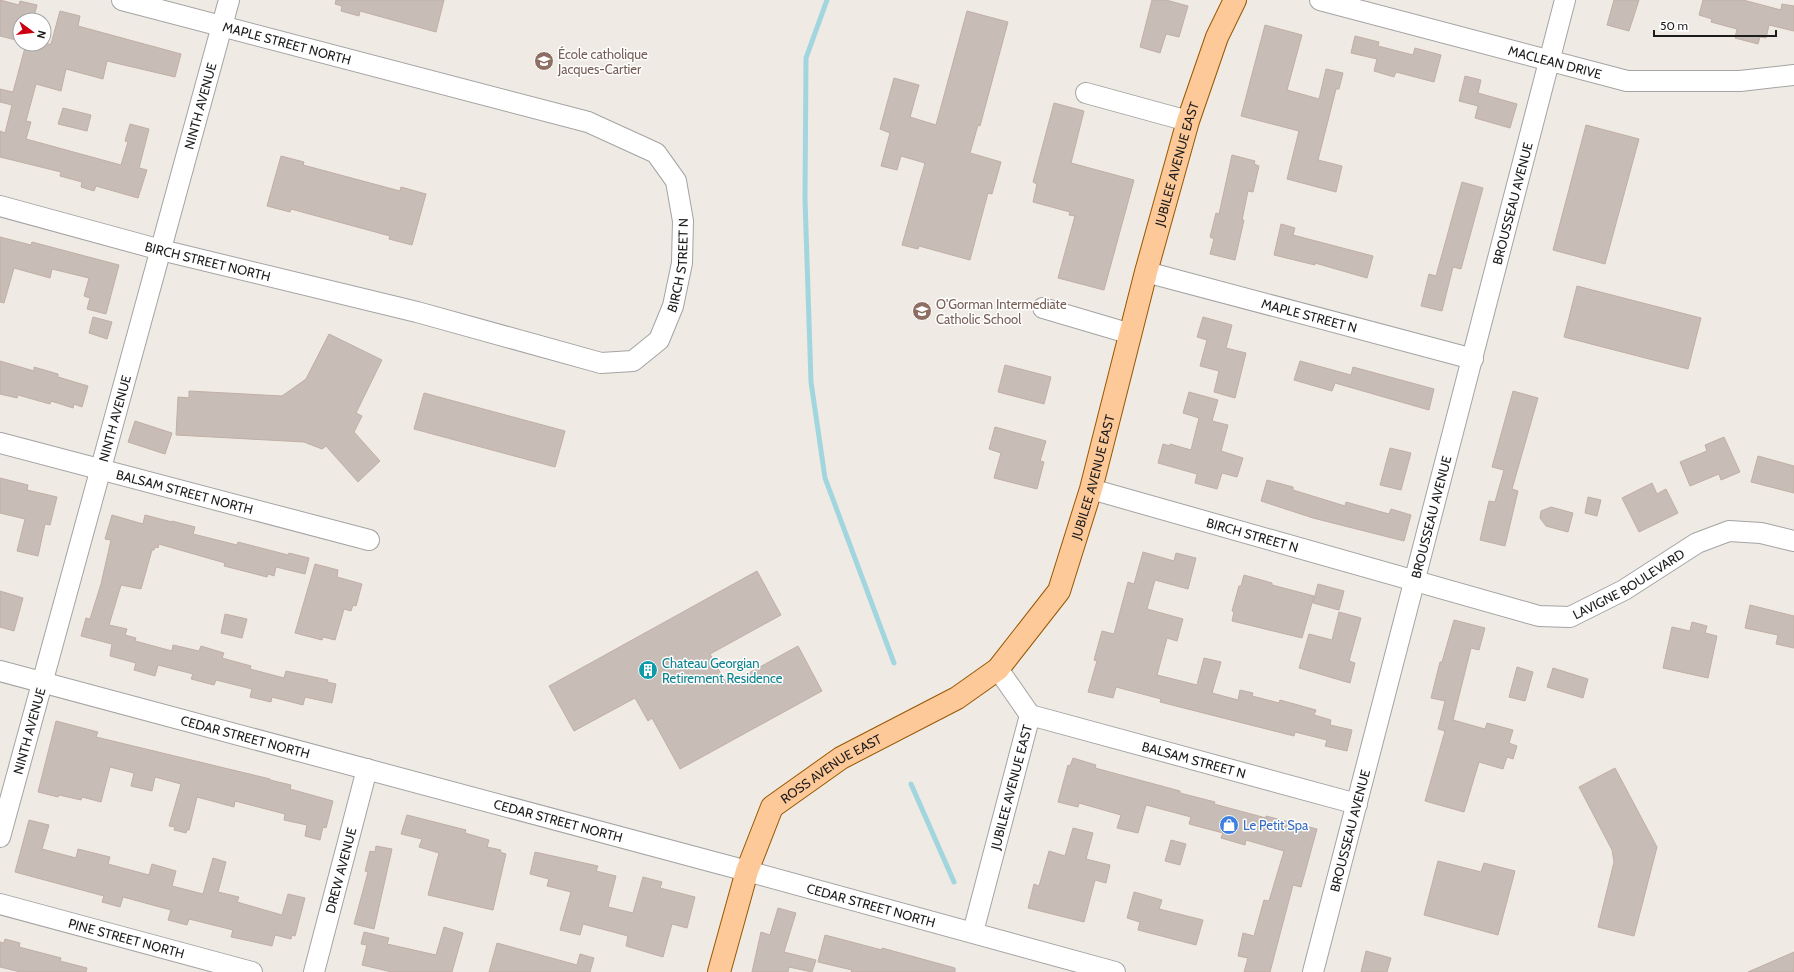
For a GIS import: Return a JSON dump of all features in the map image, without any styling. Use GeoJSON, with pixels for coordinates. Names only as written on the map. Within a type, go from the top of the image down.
{"type":"FeatureCollection","features":[{"type":"Feature","properties":{"kind":"main road","name":"JUBILEE AVENUE EAST"},"geometry":{"type":"LineString","coordinates":[[998,669],[1059,591],[1091,489],[1146,272],[1188,121],[1217,37],[1235,0]]}},
{"type":"Feature","properties":{"kind":"main road","name":"ROSS AVENUE EAST"},"geometry":{"type":"LineString","coordinates":[[720,972],[747,871],[772,807],[841,758],[957,698],[998,669]]}},
{"type":"Feature","properties":{"kind":"street","name":"MAPLE STREET NORTH"},"geometry":{"type":"LineString","coordinates":[[122,0],[451,86]]}},
{"type":"Feature","properties":{"kind":"street","name":"NINTH AVENUE"},"geometry":{"type":"LineString","coordinates":[[0,836],[229,0]]}},
{"type":"Feature","properties":{"kind":"street","name":"MACLEAN DRIVE"},"geometry":{"type":"LineString","coordinates":[[1320,0],[1627,82],[1740,81],[1794,76]]}},
{"type":"Feature","properties":{"kind":"street","name":"BROUSSEAU AVENUE"},"geometry":{"type":"LineString","coordinates":[[1313,972],[1565,0]]}},
{"type":"Feature","properties":{"kind":"street","name":"BIRCH STREET N"},"geometry":{"type":"LineString","coordinates":[[417,312],[600,363],[634,361],[659,340],[673,306],[682,263],[683,221],[676,181],[656,153],[588,122],[451,86]]}},
{"type":"Feature","properties":{"kind":"street"},"geometry":{"type":"LineString","coordinates":[[1086,93],[1188,121]]}},
{"type":"Feature","properties":{"kind":"street","name":"BIRCH STREET NORTH"},"geometry":{"type":"LineString","coordinates":[[0,206],[161,250],[417,312]]}},
{"type":"Feature","properties":{"kind":"street","name":"MAPLE STREET N"},"geometry":{"type":"LineString","coordinates":[[1146,272],[1472,359]]}},
{"type":"Feature","properties":{"kind":"street"},"geometry":{"type":"LineString","coordinates":[[1043,308],[1131,334]]}},
{"type":"Feature","properties":{"kind":"street","name":"BALSAM STREET NORTH"},"geometry":{"type":"LineString","coordinates":[[0,443],[369,540]]}},
{"type":"Feature","properties":{"kind":"street","name":"BIRCH STREET N"},"geometry":{"type":"LineString","coordinates":[[1091,489],[1415,580]]}},
{"type":"Feature","properties":{"kind":"street","name":"LAVIGNE BOULEVARD"},"geometry":{"type":"LineString","coordinates":[[1415,580],[1539,616],[1570,617],[1624,590],[1697,543],[1729,531],[1761,533],[1794,541]]}},
{"type":"Feature","properties":{"kind":"street","name":"JUBILEE AVENUE EAST"},"geometry":{"type":"LineString","coordinates":[[972,932],[1030,715],[998,669]]}},
{"type":"Feature","properties":{"kind":"street","name":"CEDAR STREET NORTH"},"geometry":{"type":"LineString","coordinates":[[0,671],[747,871],[1115,972]]}},
{"type":"Feature","properties":{"kind":"street","name":"BALSAM STREET N"},"geometry":{"type":"LineString","coordinates":[[1030,715],[1357,804]]}},
{"type":"Feature","properties":{"kind":"street","name":"DREW AVENUE"},"geometry":{"type":"LineString","coordinates":[[314,972],[367,769]]}},
{"type":"Feature","properties":{"kind":"street","name":"PINE STREET NORTH"},"geometry":{"type":"LineString","coordinates":[[0,904],[252,972]]}},
{"type":"Feature","properties":{"kind":"building"},"geometry":{"type":"Polygon","coordinates":[[[0,0],[19,5],[20,1],[37,5],[35,12],[12,12],[12,39],[0,36],[0,0]]]}},
{"type":"Feature","properties":{"kind":"building"},"geometry":{"type":"Polygon","coordinates":[[[336,0],[444,0],[436,32],[360,11],[359,16],[341,11],[342,6],[335,4],[336,0]]]}},
{"type":"Feature","properties":{"kind":"building"},"geometry":{"type":"Polygon","coordinates":[[[1152,0],[1166,0],[1188,6],[1179,37],[1166,34],[1160,53],[1140,47],[1152,0]]]}},
{"type":"Feature","properties":{"kind":"building"},"geometry":{"type":"Polygon","coordinates":[[[1614,0],[1639,0],[1629,31],[1607,25],[1614,0]]]}},
{"type":"Feature","properties":{"kind":"building"},"geometry":{"type":"Polygon","coordinates":[[[1703,0],[1743,0],[1781,10],[1782,4],[1794,6],[1794,31],[1769,25],[1766,38],[1760,37],[1758,44],[1735,38],[1737,29],[1711,22],[1712,19],[1699,15],[1703,0]]]}},
{"type":"Feature","properties":{"kind":"building"},"geometry":{"type":"Polygon","coordinates":[[[60,11],[80,16],[78,26],[181,54],[175,77],[107,61],[103,79],[66,69],[61,91],[36,84],[26,121],[31,122],[26,139],[121,165],[128,142],[125,141],[130,124],[149,129],[139,168],[147,170],[138,198],[96,186],[94,191],[81,187],[82,182],[60,176],[61,172],[0,157],[0,131],[5,133],[12,105],[0,102],[0,89],[13,92],[24,52],[52,52],[52,40],[60,11]]]}},
{"type":"Feature","properties":{"kind":"building","name":"O'Gorman Intermediate Catholic School"},"geometry":{"type":"Polygon","coordinates":[[[967,11],[1008,22],[980,126],[978,125],[970,153],[1001,162],[992,194],[988,193],[970,260],[919,246],[918,249],[902,245],[925,163],[901,156],[897,170],[881,166],[890,133],[880,129],[894,78],[919,85],[910,117],[936,125],[967,11]]]}},
{"type":"Feature","properties":{"kind":"building"},"geometry":{"type":"Polygon","coordinates":[[[1265,25],[1302,35],[1287,90],[1319,99],[1326,69],[1343,73],[1339,89],[1336,89],[1318,160],[1342,166],[1336,192],[1287,179],[1299,131],[1241,116],[1265,25]]]}},
{"type":"Feature","properties":{"kind":"building"},"geometry":{"type":"Polygon","coordinates":[[[1355,36],[1379,42],[1378,46],[1413,55],[1415,48],[1441,55],[1434,82],[1396,72],[1394,77],[1374,71],[1377,59],[1351,53],[1355,36]]]}},
{"type":"Feature","properties":{"kind":"building"},"geometry":{"type":"Polygon","coordinates":[[[1465,76],[1481,80],[1478,93],[1517,104],[1510,128],[1475,118],[1478,106],[1459,101],[1465,76]]]}},
{"type":"Feature","properties":{"kind":"building"},"geometry":{"type":"Polygon","coordinates":[[[1054,103],[1084,111],[1071,163],[1134,180],[1104,290],[1058,278],[1075,216],[1069,215],[1070,212],[1033,202],[1037,184],[1033,182],[1054,103]]]}},
{"type":"Feature","properties":{"kind":"building"},"geometry":{"type":"Polygon","coordinates":[[[63,108],[91,115],[87,131],[58,124],[63,108]]]}},
{"type":"Feature","properties":{"kind":"building"},"geometry":{"type":"Polygon","coordinates":[[[1586,125],[1639,139],[1605,264],[1553,250],[1586,125]]]}},
{"type":"Feature","properties":{"kind":"building"},"geometry":{"type":"Polygon","coordinates":[[[1232,155],[1255,161],[1254,164],[1259,166],[1253,192],[1248,191],[1242,220],[1244,220],[1235,260],[1210,254],[1214,239],[1210,237],[1216,213],[1219,214],[1232,155]]]}},
{"type":"Feature","properties":{"kind":"building"},"geometry":{"type":"Polygon","coordinates":[[[281,156],[304,162],[303,165],[400,191],[401,187],[426,194],[412,245],[389,239],[390,236],[291,209],[290,212],[267,206],[281,156]]]}},
{"type":"Feature","properties":{"kind":"building"},"geometry":{"type":"Polygon","coordinates":[[[1462,182],[1483,188],[1461,269],[1453,267],[1442,311],[1421,306],[1429,274],[1436,276],[1462,182]]]}},
{"type":"Feature","properties":{"kind":"building"},"geometry":{"type":"Polygon","coordinates":[[[1281,224],[1295,228],[1293,235],[1373,256],[1367,278],[1315,263],[1315,265],[1274,255],[1281,224]]]}},
{"type":"Feature","properties":{"kind":"building"},"geometry":{"type":"Polygon","coordinates":[[[0,237],[31,245],[32,242],[119,265],[106,314],[87,309],[90,298],[84,296],[89,278],[52,269],[50,278],[14,268],[4,303],[0,302],[0,237]]]}},
{"type":"Feature","properties":{"kind":"building"},"geometry":{"type":"Polygon","coordinates":[[[1577,286],[1701,318],[1688,369],[1564,337],[1577,286]]]}},
{"type":"Feature","properties":{"kind":"building"},"geometry":{"type":"Polygon","coordinates":[[[93,317],[112,322],[107,339],[89,333],[93,317]]]}},
{"type":"Feature","properties":{"kind":"building"},"geometry":{"type":"Polygon","coordinates":[[[1203,317],[1232,325],[1226,348],[1246,353],[1235,398],[1214,392],[1219,371],[1200,366],[1207,340],[1197,337],[1203,317]]]}},
{"type":"Feature","properties":{"kind":"building"},"geometry":{"type":"Polygon","coordinates":[[[329,334],[382,360],[356,413],[362,416],[354,432],[380,461],[358,482],[326,446],[322,449],[304,442],[176,435],[178,397],[189,398],[189,391],[282,396],[306,379],[329,334]]]}},
{"type":"Feature","properties":{"kind":"building"},"geometry":{"type":"Polygon","coordinates":[[[0,361],[34,371],[34,367],[58,374],[58,377],[88,386],[82,407],[74,404],[73,408],[51,401],[50,404],[18,395],[17,398],[0,394],[0,361]]]}},
{"type":"Feature","properties":{"kind":"building"},"geometry":{"type":"Polygon","coordinates":[[[1300,361],[1351,375],[1353,367],[1434,389],[1429,410],[1335,383],[1332,391],[1294,380],[1300,361]]]}},
{"type":"Feature","properties":{"kind":"building"},"geometry":{"type":"Polygon","coordinates":[[[1005,365],[1051,377],[1044,404],[998,392],[1005,365]]]}},
{"type":"Feature","properties":{"kind":"building"},"geometry":{"type":"Polygon","coordinates":[[[1513,391],[1538,398],[1512,489],[1518,491],[1505,546],[1480,540],[1489,501],[1495,502],[1504,470],[1492,467],[1513,391]]]}},
{"type":"Feature","properties":{"kind":"building"},"geometry":{"type":"Polygon","coordinates":[[[1189,392],[1218,400],[1212,421],[1228,425],[1221,451],[1243,458],[1237,477],[1222,473],[1217,489],[1195,483],[1197,474],[1158,463],[1163,444],[1170,446],[1170,444],[1191,450],[1199,418],[1183,413],[1189,392]]]}},
{"type":"Feature","properties":{"kind":"building"},"geometry":{"type":"Polygon","coordinates":[[[424,393],[565,431],[555,467],[414,429],[424,393]]]}},
{"type":"Feature","properties":{"kind":"building"},"geometry":{"type":"Polygon","coordinates":[[[135,421],[172,433],[165,454],[128,442],[135,421]]]}},
{"type":"Feature","properties":{"kind":"building"},"geometry":{"type":"Polygon","coordinates":[[[995,427],[1046,441],[1040,461],[1044,462],[1037,489],[994,478],[1001,453],[989,449],[995,427]]]}},
{"type":"Feature","properties":{"kind":"building"},"geometry":{"type":"Polygon","coordinates":[[[1724,437],[1740,472],[1721,480],[1719,474],[1690,486],[1680,462],[1707,451],[1705,445],[1724,437]]]}},
{"type":"Feature","properties":{"kind":"building"},"geometry":{"type":"Polygon","coordinates":[[[1390,448],[1411,453],[1401,490],[1380,485],[1390,448]]]}},
{"type":"Feature","properties":{"kind":"building"},"geometry":{"type":"Polygon","coordinates":[[[1758,456],[1794,466],[1794,493],[1751,482],[1758,456]]]}},
{"type":"Feature","properties":{"kind":"building"},"geometry":{"type":"Polygon","coordinates":[[[0,478],[28,485],[27,490],[57,497],[50,525],[45,524],[38,556],[17,551],[25,519],[0,513],[0,478]]]}},
{"type":"Feature","properties":{"kind":"building"},"geometry":{"type":"Polygon","coordinates":[[[1267,480],[1293,487],[1293,490],[1345,506],[1346,502],[1389,514],[1391,509],[1411,515],[1404,541],[1313,518],[1261,501],[1267,480]]]}},
{"type":"Feature","properties":{"kind":"building"},"geometry":{"type":"Polygon","coordinates":[[[1652,483],[1657,494],[1666,489],[1678,513],[1639,532],[1622,498],[1652,483]]]}},
{"type":"Feature","properties":{"kind":"building"},"geometry":{"type":"Polygon","coordinates":[[[1588,497],[1601,500],[1597,516],[1585,513],[1588,497]]]}},
{"type":"Feature","properties":{"kind":"building"},"geometry":{"type":"Polygon","coordinates":[[[1551,507],[1573,513],[1568,532],[1546,526],[1540,518],[1541,511],[1551,507]]]}},
{"type":"Feature","properties":{"kind":"building"},"geometry":{"type":"Polygon","coordinates":[[[112,515],[143,524],[145,515],[195,527],[193,534],[237,545],[238,542],[288,555],[289,553],[309,558],[305,574],[276,567],[274,576],[268,574],[267,577],[224,566],[225,563],[159,544],[158,548],[155,547],[154,550],[152,550],[141,589],[121,585],[109,625],[127,629],[125,635],[136,638],[135,641],[172,651],[173,645],[199,651],[201,646],[224,653],[222,658],[251,666],[250,669],[284,678],[286,671],[328,680],[327,682],[336,684],[332,703],[305,697],[303,705],[272,697],[271,702],[250,697],[252,689],[216,680],[214,685],[191,679],[193,674],[158,665],[155,676],[134,670],[136,663],[110,656],[112,644],[81,636],[86,618],[90,619],[101,584],[111,540],[105,539],[112,515]]]}},
{"type":"Feature","properties":{"kind":"building"},"geometry":{"type":"Polygon","coordinates":[[[1143,552],[1174,561],[1176,553],[1196,558],[1188,589],[1155,580],[1147,609],[1183,619],[1177,641],[1167,638],[1157,675],[1197,685],[1204,658],[1221,662],[1212,693],[1238,700],[1240,690],[1253,693],[1252,696],[1279,703],[1280,700],[1316,710],[1314,715],[1331,720],[1330,725],[1352,730],[1347,751],[1325,746],[1327,740],[1295,732],[1294,736],[1160,702],[1161,699],[1116,687],[1113,698],[1088,692],[1097,661],[1094,660],[1102,631],[1114,634],[1128,582],[1134,584],[1143,552]]]}},
{"type":"Feature","properties":{"kind":"building"},"geometry":{"type":"Polygon","coordinates":[[[315,564],[338,570],[337,577],[362,584],[356,606],[353,605],[351,611],[344,609],[335,640],[323,637],[322,640],[295,633],[315,564]]]}},
{"type":"Feature","properties":{"kind":"building","name":"Chateau Georgian Retirement Residence"},"geometry":{"type":"Polygon","coordinates":[[[757,571],[781,615],[710,654],[727,685],[798,646],[822,691],[680,769],[652,718],[648,721],[635,698],[574,731],[549,686],[757,571]]]}},
{"type":"Feature","properties":{"kind":"building"},"geometry":{"type":"Polygon","coordinates":[[[1244,575],[1272,583],[1272,585],[1314,596],[1302,638],[1232,621],[1234,612],[1232,611],[1239,586],[1241,586],[1244,575]]]}},
{"type":"Feature","properties":{"kind":"building"},"geometry":{"type":"Polygon","coordinates":[[[1318,584],[1344,591],[1339,610],[1313,603],[1318,584]]]}},
{"type":"Feature","properties":{"kind":"building"},"geometry":{"type":"Polygon","coordinates":[[[0,591],[23,598],[14,631],[0,627],[0,591]]]}},
{"type":"Feature","properties":{"kind":"building"},"geometry":{"type":"Polygon","coordinates":[[[1750,605],[1794,616],[1794,648],[1776,644],[1778,635],[1745,628],[1750,605]]]}},
{"type":"Feature","properties":{"kind":"building"},"geometry":{"type":"Polygon","coordinates":[[[1339,612],[1361,618],[1349,661],[1355,663],[1350,683],[1299,668],[1309,634],[1332,640],[1339,612]]]}},
{"type":"Feature","properties":{"kind":"building"},"geometry":{"type":"Polygon","coordinates":[[[225,614],[247,619],[242,638],[221,633],[225,614]]]}},
{"type":"Feature","properties":{"kind":"building"},"geometry":{"type":"Polygon","coordinates":[[[1454,620],[1485,628],[1479,650],[1471,648],[1453,720],[1485,729],[1487,723],[1513,730],[1509,743],[1517,746],[1513,759],[1507,757],[1503,769],[1479,762],[1464,812],[1425,801],[1445,731],[1438,729],[1445,701],[1431,698],[1440,662],[1442,662],[1454,620]]]}},
{"type":"Feature","properties":{"kind":"building"},"geometry":{"type":"Polygon","coordinates":[[[1692,622],[1707,626],[1705,633],[1717,636],[1708,678],[1663,668],[1672,627],[1690,631],[1692,622]]]}},
{"type":"Feature","properties":{"kind":"building"},"geometry":{"type":"Polygon","coordinates":[[[1517,667],[1533,672],[1525,701],[1509,697],[1517,667]]]}},
{"type":"Feature","properties":{"kind":"building"},"geometry":{"type":"Polygon","coordinates":[[[1553,668],[1588,679],[1583,698],[1547,687],[1553,668]]]}},
{"type":"Feature","properties":{"kind":"building"},"geometry":{"type":"Polygon","coordinates":[[[56,721],[98,732],[96,737],[270,779],[291,785],[290,789],[333,801],[326,828],[323,827],[320,840],[305,836],[307,825],[284,820],[285,814],[235,801],[234,807],[197,797],[189,830],[187,830],[186,833],[174,830],[175,827],[169,826],[181,784],[155,777],[152,791],[131,786],[134,773],[110,767],[101,802],[82,797],[81,800],[59,795],[58,797],[38,792],[56,721]]]}},
{"type":"Feature","properties":{"kind":"building"},"geometry":{"type":"Polygon","coordinates":[[[1073,758],[1096,765],[1095,768],[1180,791],[1180,793],[1215,802],[1214,804],[1266,818],[1266,816],[1317,829],[1301,887],[1293,885],[1270,972],[1244,972],[1248,958],[1238,956],[1243,933],[1254,936],[1264,900],[1269,901],[1284,851],[1246,840],[1245,845],[1221,838],[1223,833],[1189,824],[1191,817],[1146,805],[1138,833],[1117,828],[1121,815],[1079,803],[1078,807],[1058,802],[1068,765],[1070,766],[1073,758]]]}},
{"type":"Feature","properties":{"kind":"building"},"geometry":{"type":"Polygon","coordinates":[[[1615,768],[1657,847],[1634,936],[1598,927],[1614,862],[1612,850],[1579,787],[1615,768]]]}},
{"type":"Feature","properties":{"kind":"building"},"geometry":{"type":"Polygon","coordinates":[[[407,815],[466,830],[465,833],[489,840],[487,847],[501,850],[500,852],[506,854],[493,910],[428,895],[439,853],[419,847],[422,839],[401,834],[407,815]]]}},
{"type":"Feature","properties":{"kind":"building"},"geometry":{"type":"Polygon","coordinates":[[[29,820],[49,825],[42,849],[76,858],[78,849],[110,857],[108,864],[149,875],[152,864],[176,871],[172,886],[203,894],[213,858],[226,862],[218,892],[239,897],[237,902],[282,915],[288,894],[305,898],[295,936],[292,935],[291,939],[275,935],[272,946],[231,937],[233,930],[189,919],[187,925],[168,920],[171,910],[123,897],[120,907],[102,902],[104,896],[15,872],[29,820]]]}},
{"type":"Feature","properties":{"kind":"building"},"geometry":{"type":"Polygon","coordinates":[[[1073,828],[1093,833],[1086,859],[1110,865],[1106,883],[1095,880],[1084,922],[1028,908],[1034,884],[1039,886],[1049,851],[1065,856],[1073,828]]]}},
{"type":"Feature","properties":{"kind":"building"},"geometry":{"type":"Polygon","coordinates":[[[1171,840],[1186,844],[1180,865],[1165,861],[1171,840]]]}},
{"type":"Feature","properties":{"kind":"building"},"geometry":{"type":"Polygon","coordinates":[[[376,846],[392,849],[374,929],[354,924],[368,872],[365,871],[370,851],[375,852],[376,846]]]}},
{"type":"Feature","properties":{"kind":"building"},"geometry":{"type":"Polygon","coordinates":[[[535,852],[598,866],[596,871],[616,876],[608,907],[633,913],[643,877],[662,882],[660,888],[695,897],[687,928],[672,924],[663,957],[626,946],[628,936],[583,924],[580,935],[560,930],[571,892],[547,886],[549,879],[530,874],[535,852]]]}},
{"type":"Feature","properties":{"kind":"building"},"geometry":{"type":"Polygon","coordinates":[[[1438,861],[1481,872],[1484,863],[1515,871],[1498,935],[1424,915],[1438,861]]]}},
{"type":"Feature","properties":{"kind":"building"},"geometry":{"type":"Polygon","coordinates":[[[1134,892],[1162,900],[1159,909],[1203,920],[1196,945],[1138,930],[1140,922],[1127,918],[1134,892]]]}},
{"type":"Feature","properties":{"kind":"building"},"geometry":{"type":"Polygon","coordinates":[[[778,908],[796,913],[784,952],[816,960],[812,972],[789,967],[788,972],[752,972],[761,932],[770,935],[778,908]]]}},
{"type":"Feature","properties":{"kind":"building"},"geometry":{"type":"Polygon","coordinates":[[[444,927],[463,933],[452,972],[392,972],[362,965],[367,945],[361,944],[364,932],[389,938],[387,944],[436,955],[444,927]]]}},
{"type":"Feature","properties":{"kind":"building"},"geometry":{"type":"Polygon","coordinates":[[[825,935],[882,950],[882,948],[955,968],[955,972],[851,972],[852,970],[818,962],[825,935]]]}},
{"type":"Feature","properties":{"kind":"building"},"geometry":{"type":"Polygon","coordinates":[[[5,939],[20,943],[19,947],[61,958],[60,961],[87,968],[86,972],[20,972],[0,967],[0,942],[4,943],[5,939]]]}},
{"type":"Feature","properties":{"kind":"building"},"geometry":{"type":"Polygon","coordinates":[[[497,943],[577,965],[580,954],[594,958],[590,972],[489,972],[497,943]]]}},
{"type":"Feature","properties":{"kind":"building"},"geometry":{"type":"Polygon","coordinates":[[[1366,951],[1391,958],[1387,972],[1361,972],[1366,951]]]}},
{"type":"Feature","properties":{"kind":"building"},"geometry":{"type":"Polygon","coordinates":[[[1794,952],[1794,972],[1748,972],[1794,952]]]}},
{"type":"Feature","properties":{"kind":"waterway"},"geometry":{"type":"LineString","coordinates":[[827,0],[806,58],[805,199],[811,382],[825,478],[894,663]]}},
{"type":"Feature","properties":{"kind":"waterway"},"geometry":{"type":"LineString","coordinates":[[911,784],[954,882]]}},
{"type":"Feature","properties":{"kind":"place","name":"École catholique Jacques-Cartier"},"geometry":{"type":"Point","coordinates":[544,61]}},
{"type":"Feature","properties":{"kind":"place","name":"O'Gorman Intermediate Catholic School"},"geometry":{"type":"Point","coordinates":[922,311]}},
{"type":"Feature","properties":{"kind":"place","name":"Chateau Georgian Retirement Residence"},"geometry":{"type":"Point","coordinates":[648,670]}},
{"type":"Feature","properties":{"kind":"place","name":"Le Petit Spa"},"geometry":{"type":"Point","coordinates":[1229,825]}}]}
